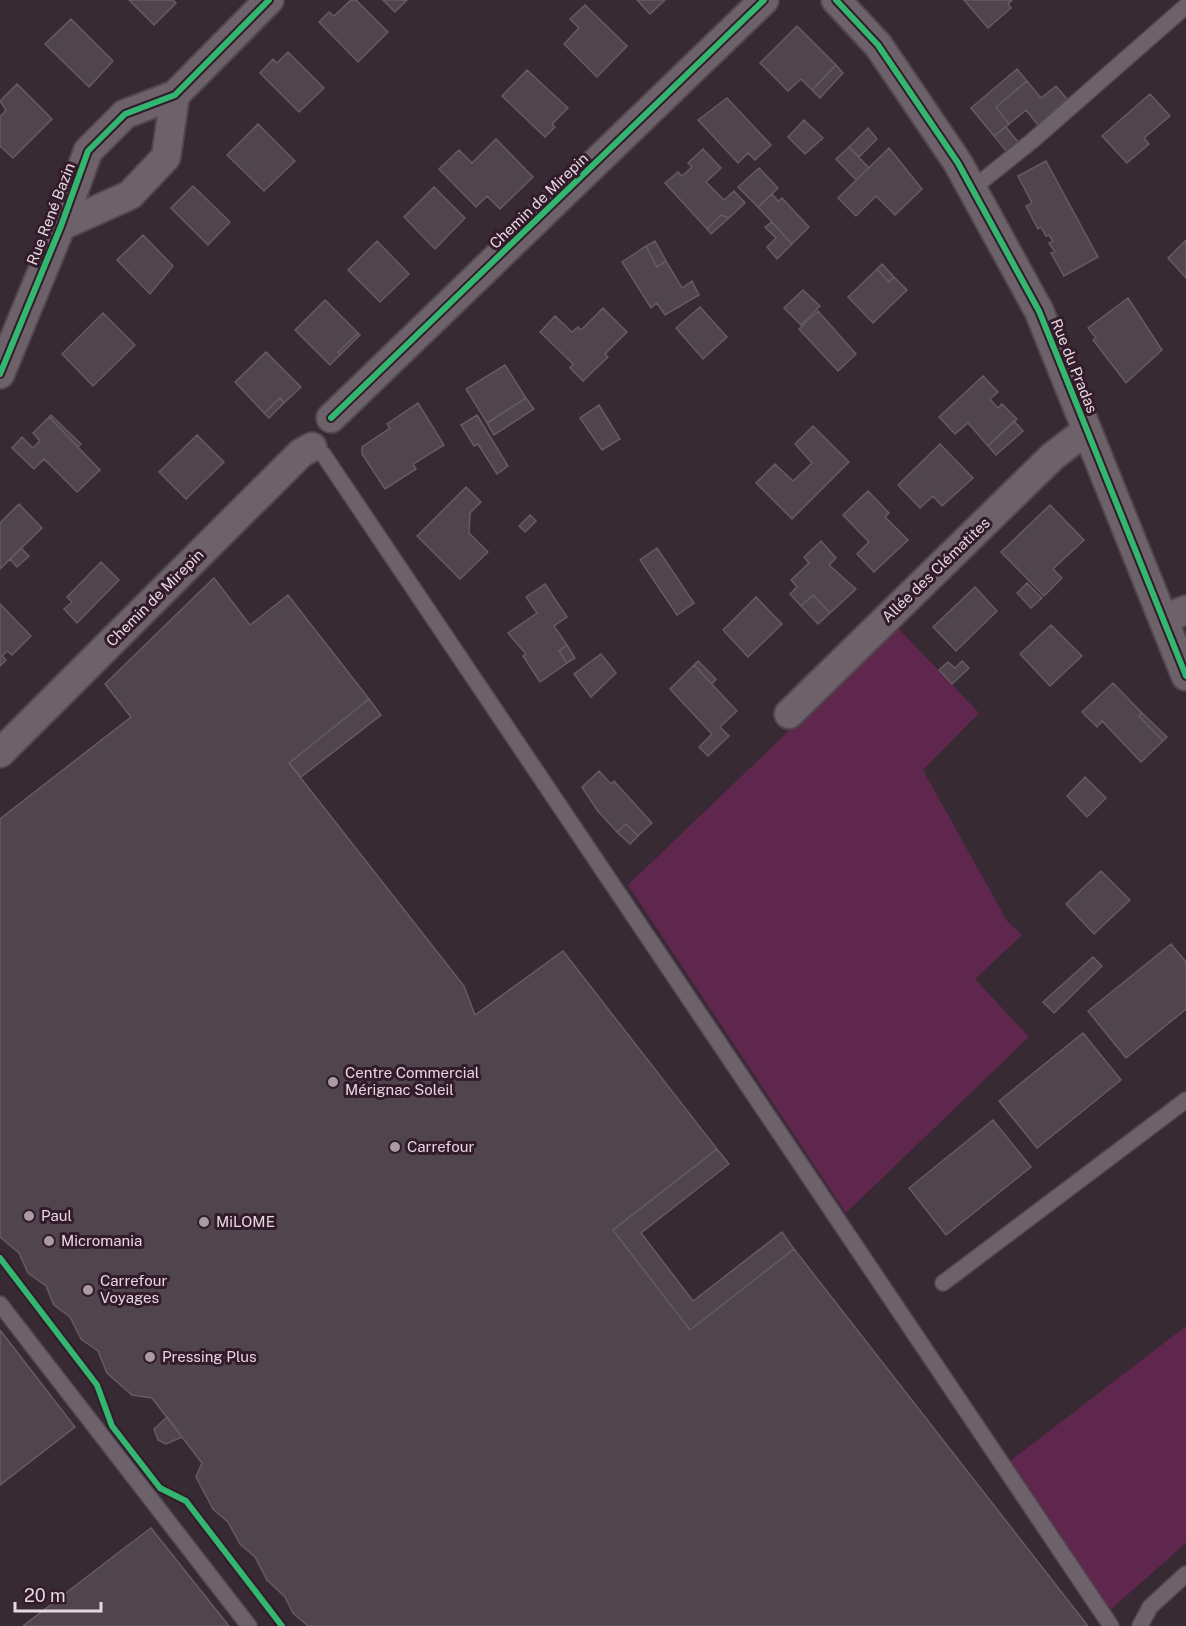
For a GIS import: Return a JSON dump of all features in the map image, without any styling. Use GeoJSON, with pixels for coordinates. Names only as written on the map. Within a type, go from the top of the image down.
{"type":"FeatureCollection","features":[{"type":"Feature","properties":{"kind":"street","name":"Rue René Bazin"},"geometry":{"type":"LineString","coordinates":[[0,374],[61,226],[88,151],[125,114],[175,95],[269,0]]}},
{"type":"Feature","properties":{"kind":"street","name":"Chemin de Mirepin"},"geometry":{"type":"LineString","coordinates":[[331,418],[764,0]]}},
{"type":"Feature","properties":{"kind":"street","name":"Rue du Pradas"},"geometry":{"type":"LineString","coordinates":[[836,0],[878,45],[972,189],[1039,311],[1087,430],[1175,615],[1186,676]]}},
{"type":"Feature","properties":{"kind":"street","name":"Rue René Bazin"},"geometry":{"type":"LineString","coordinates":[[61,226],[130,195],[166,157],[175,95]]}},
{"type":"Feature","properties":{"kind":"street","name":"Allée des Clématites"},"geometry":{"type":"LineString","coordinates":[[789,714],[1053,456],[1087,430]]}},
{"type":"Feature","properties":{"kind":"street","name":"Chemin de Mirepin"},"geometry":{"type":"LineString","coordinates":[[0,753],[301,453],[312,447]]}},
{"type":"Feature","properties":{"kind":"lane"},"geometry":{"type":"LineString","coordinates":[[972,189],[1032,141],[1186,6]]}},
{"type":"Feature","properties":{"kind":"lane"},"geometry":{"type":"LineString","coordinates":[[312,447],[323,454],[330,464],[1111,1626]]}},
{"type":"Feature","properties":{"kind":"lane"},"geometry":{"type":"LineString","coordinates":[[943,1282],[1186,1100]]}},
{"type":"Feature","properties":{"kind":"lane"},"geometry":{"type":"LineString","coordinates":[[0,1304],[249,1626]]}},
{"type":"Feature","properties":{"kind":"lane"},"geometry":{"type":"LineString","coordinates":[[1140,1626],[1150,1606],[1186,1574]]}},
{"type":"Feature","properties":{"kind":"shaded area"},"geometry":{"type":"Polygon","coordinates":[[[897,627],[979,713],[923,770],[1007,921],[1022,935],[975,979],[1029,1037],[846,1213],[628,885],[897,627]]]}},
{"type":"Feature","properties":{"kind":"shaded area"},"geometry":{"type":"Polygon","coordinates":[[[1186,1326],[1186,1543],[1109,1611],[1010,1461],[1186,1326]]]}},
{"type":"Feature","properties":{"kind":"building"},"geometry":{"type":"Polygon","coordinates":[[[129,0],[173,0],[176,3],[154,25],[129,0]]]}},
{"type":"Feature","properties":{"kind":"building"},"geometry":{"type":"Polygon","coordinates":[[[351,0],[356,0],[388,32],[358,62],[319,22],[329,12],[334,16],[351,0]]]}},
{"type":"Feature","properties":{"kind":"building"},"geometry":{"type":"Polygon","coordinates":[[[383,0],[407,0],[395,12],[383,0]]]}},
{"type":"Feature","properties":{"kind":"building"},"geometry":{"type":"Polygon","coordinates":[[[637,0],[665,0],[650,14],[637,0]]]}},
{"type":"Feature","properties":{"kind":"building"},"geometry":{"type":"Polygon","coordinates":[[[964,0],[1012,0],[1008,4],[1011,8],[988,28],[964,0]]]}},
{"type":"Feature","properties":{"kind":"building"},"geometry":{"type":"Polygon","coordinates":[[[585,5],[627,46],[597,77],[564,44],[579,28],[570,19],[585,5]]]}},
{"type":"Feature","properties":{"kind":"building"},"geometry":{"type":"Polygon","coordinates":[[[71,19],[113,61],[89,87],[45,44],[71,19]]]}},
{"type":"Feature","properties":{"kind":"building"},"geometry":{"type":"Polygon","coordinates":[[[797,26],[836,65],[812,90],[801,79],[788,91],[760,63],[797,26]]]}},
{"type":"Feature","properties":{"kind":"building"},"geometry":{"type":"Polygon","coordinates":[[[288,52],[324,88],[299,112],[260,73],[273,59],[277,63],[288,52]]]}},
{"type":"Feature","properties":{"kind":"building"},"geometry":{"type":"Polygon","coordinates":[[[836,65],[843,73],[820,98],[812,90],[836,65]]]}},
{"type":"Feature","properties":{"kind":"building"},"geometry":{"type":"Polygon","coordinates":[[[1017,69],[1027,81],[996,107],[1009,124],[994,136],[971,108],[1017,69]]]}},
{"type":"Feature","properties":{"kind":"building"},"geometry":{"type":"Polygon","coordinates":[[[527,70],[568,108],[552,124],[555,127],[545,137],[502,96],[527,70]]]}},
{"type":"Feature","properties":{"kind":"building"},"geometry":{"type":"Polygon","coordinates":[[[1027,81],[1041,98],[1056,86],[1067,99],[1038,125],[1026,110],[1009,124],[996,107],[1027,81]]]}},
{"type":"Feature","properties":{"kind":"building"},"geometry":{"type":"Polygon","coordinates":[[[17,84],[52,119],[13,158],[0,146],[0,117],[6,110],[0,101],[17,84]]]}},
{"type":"Feature","properties":{"kind":"building"},"geometry":{"type":"Polygon","coordinates":[[[1150,94],[1170,116],[1144,138],[1149,144],[1127,163],[1102,136],[1150,94]]]}},
{"type":"Feature","properties":{"kind":"building"},"geometry":{"type":"Polygon","coordinates":[[[727,98],[771,145],[755,160],[748,153],[738,163],[698,120],[727,98]]]}},
{"type":"Feature","properties":{"kind":"building"},"geometry":{"type":"Polygon","coordinates":[[[804,120],[823,138],[805,154],[788,137],[804,120]]]}},
{"type":"Feature","properties":{"kind":"building"},"geometry":{"type":"Polygon","coordinates":[[[258,124],[295,161],[264,191],[227,155],[258,124]]]}},
{"type":"Feature","properties":{"kind":"building"},"geometry":{"type":"Polygon","coordinates":[[[1006,127],[1018,142],[1007,152],[994,136],[1006,127]]]}},
{"type":"Feature","properties":{"kind":"building"},"geometry":{"type":"Polygon","coordinates":[[[868,128],[877,139],[859,157],[849,147],[868,128]]]}},
{"type":"Feature","properties":{"kind":"building"},"geometry":{"type":"Polygon","coordinates":[[[496,139],[533,177],[500,209],[487,196],[476,207],[439,169],[459,150],[472,163],[496,139]]]}},
{"type":"Feature","properties":{"kind":"building"},"geometry":{"type":"Polygon","coordinates":[[[849,147],[869,168],[856,180],[836,159],[849,147]]]}},
{"type":"Feature","properties":{"kind":"building"},"geometry":{"type":"Polygon","coordinates":[[[889,148],[922,189],[895,215],[876,196],[856,216],[838,198],[889,148]]]}},
{"type":"Feature","properties":{"kind":"building"},"geometry":{"type":"Polygon","coordinates":[[[703,149],[721,168],[706,182],[724,200],[734,191],[745,203],[729,218],[721,215],[707,229],[665,183],[678,172],[682,176],[692,167],[688,163],[703,149]]]}},
{"type":"Feature","properties":{"kind":"building"},"geometry":{"type":"Polygon","coordinates":[[[1046,161],[1098,257],[1064,276],[1051,253],[1055,252],[1049,243],[1053,241],[1049,235],[1046,236],[1041,227],[1038,229],[1026,206],[1032,203],[1018,176],[1046,161]]]}},
{"type":"Feature","properties":{"kind":"building"},"geometry":{"type":"Polygon","coordinates":[[[759,168],[778,188],[758,207],[738,187],[759,168]]]}},
{"type":"Feature","properties":{"kind":"building"},"geometry":{"type":"Polygon","coordinates":[[[193,186],[230,222],[208,245],[171,208],[193,186]]]}},
{"type":"Feature","properties":{"kind":"building"},"geometry":{"type":"Polygon","coordinates":[[[434,187],[465,218],[435,249],[404,217],[434,187]]]}},
{"type":"Feature","properties":{"kind":"building"},"geometry":{"type":"Polygon","coordinates":[[[772,194],[778,201],[782,198],[809,227],[792,244],[758,207],[772,194]]]}},
{"type":"Feature","properties":{"kind":"building"},"geometry":{"type":"Polygon","coordinates":[[[721,215],[729,218],[711,234],[707,229],[721,215]]]}},
{"type":"Feature","properties":{"kind":"building"},"geometry":{"type":"Polygon","coordinates":[[[772,222],[792,244],[777,259],[767,247],[776,238],[765,227],[772,222]]]}},
{"type":"Feature","properties":{"kind":"building"},"geometry":{"type":"Polygon","coordinates":[[[143,235],[173,266],[150,294],[117,260],[143,235]]]}},
{"type":"Feature","properties":{"kind":"building"},"geometry":{"type":"Polygon","coordinates":[[[1186,240],[1186,278],[1168,258],[1186,240]]]}},
{"type":"Feature","properties":{"kind":"building"},"geometry":{"type":"Polygon","coordinates":[[[377,241],[409,274],[380,302],[348,270],[377,241]]]}},
{"type":"Feature","properties":{"kind":"building"},"geometry":{"type":"Polygon","coordinates":[[[655,241],[666,261],[657,267],[646,246],[655,241]]]}},
{"type":"Feature","properties":{"kind":"building"},"geometry":{"type":"Polygon","coordinates":[[[646,246],[657,267],[666,261],[682,288],[692,281],[699,295],[665,315],[657,303],[651,308],[622,262],[646,246]]]}},
{"type":"Feature","properties":{"kind":"building"},"geometry":{"type":"Polygon","coordinates":[[[882,264],[894,277],[889,282],[877,269],[882,264]]]}},
{"type":"Feature","properties":{"kind":"building"},"geometry":{"type":"Polygon","coordinates":[[[877,269],[889,282],[894,277],[907,290],[873,323],[848,297],[877,269]]]}},
{"type":"Feature","properties":{"kind":"building"},"geometry":{"type":"Polygon","coordinates":[[[803,290],[820,306],[801,325],[784,308],[803,290]]]}},
{"type":"Feature","properties":{"kind":"building"},"geometry":{"type":"Polygon","coordinates":[[[1128,298],[1162,350],[1126,383],[1093,340],[1096,338],[1088,328],[1128,298]]]}},
{"type":"Feature","properties":{"kind":"building"},"geometry":{"type":"Polygon","coordinates":[[[325,300],[358,333],[338,352],[340,355],[330,365],[295,330],[325,300]]]}},
{"type":"Feature","properties":{"kind":"building"},"geometry":{"type":"Polygon","coordinates":[[[700,307],[727,337],[703,359],[676,328],[700,307]]]}},
{"type":"Feature","properties":{"kind":"building"},"geometry":{"type":"Polygon","coordinates":[[[603,308],[627,332],[605,354],[608,357],[583,381],[570,368],[573,364],[540,332],[555,316],[572,332],[578,327],[581,330],[603,308]]]}},
{"type":"Feature","properties":{"kind":"building"},"geometry":{"type":"Polygon","coordinates":[[[818,311],[856,354],[838,371],[799,329],[818,311]]]}},
{"type":"Feature","properties":{"kind":"building"},"geometry":{"type":"Polygon","coordinates":[[[103,313],[135,345],[93,386],[62,354],[103,313]]]}},
{"type":"Feature","properties":{"kind":"building"},"geometry":{"type":"Polygon","coordinates":[[[358,333],[360,335],[340,355],[338,352],[358,333]]]}},
{"type":"Feature","properties":{"kind":"building"},"geometry":{"type":"Polygon","coordinates":[[[266,352],[301,387],[284,403],[280,398],[264,413],[235,382],[266,352]]]}},
{"type":"Feature","properties":{"kind":"building"},"geometry":{"type":"Polygon","coordinates":[[[505,365],[526,398],[487,423],[466,389],[505,365]]]}},
{"type":"Feature","properties":{"kind":"building"},"geometry":{"type":"Polygon","coordinates":[[[983,376],[998,392],[990,399],[998,408],[1002,404],[1017,419],[988,446],[968,423],[955,434],[939,417],[983,376]]]}},
{"type":"Feature","properties":{"kind":"building"},"geometry":{"type":"Polygon","coordinates":[[[280,398],[284,403],[269,418],[264,413],[280,398]]]}},
{"type":"Feature","properties":{"kind":"building"},"geometry":{"type":"Polygon","coordinates":[[[526,398],[534,409],[494,435],[487,423],[526,398]]]}},
{"type":"Feature","properties":{"kind":"building"},"geometry":{"type":"Polygon","coordinates":[[[418,403],[444,445],[413,464],[416,469],[385,489],[362,454],[362,447],[390,428],[387,424],[418,403]]]}},
{"type":"Feature","properties":{"kind":"building"},"geometry":{"type":"Polygon","coordinates":[[[599,405],[620,439],[602,450],[580,418],[599,405]]]}},
{"type":"Feature","properties":{"kind":"building"},"geometry":{"type":"Polygon","coordinates":[[[51,415],[81,444],[78,447],[49,417],[51,415]]]}},
{"type":"Feature","properties":{"kind":"building"},"geometry":{"type":"Polygon","coordinates":[[[477,415],[508,466],[497,474],[478,444],[474,446],[461,425],[477,415]]]}},
{"type":"Feature","properties":{"kind":"building"},"geometry":{"type":"Polygon","coordinates":[[[49,417],[100,470],[77,492],[44,459],[34,469],[12,448],[22,437],[33,448],[40,441],[33,433],[49,417]]]}},
{"type":"Feature","properties":{"kind":"building"},"geometry":{"type":"Polygon","coordinates":[[[1014,421],[1023,431],[996,455],[988,446],[1014,421]]]}},
{"type":"Feature","properties":{"kind":"building"},"geometry":{"type":"Polygon","coordinates":[[[813,426],[849,462],[792,519],[756,483],[775,464],[793,481],[812,463],[795,444],[813,426]]]}},
{"type":"Feature","properties":{"kind":"building"},"geometry":{"type":"Polygon","coordinates":[[[197,435],[224,462],[186,499],[159,472],[197,435]]]}},
{"type":"Feature","properties":{"kind":"building"},"geometry":{"type":"Polygon","coordinates":[[[940,444],[973,478],[942,506],[933,496],[920,508],[898,485],[940,444]]]}},
{"type":"Feature","properties":{"kind":"building"},"geometry":{"type":"Polygon","coordinates":[[[466,487],[481,502],[470,513],[469,533],[488,552],[460,579],[417,536],[466,487]]]}},
{"type":"Feature","properties":{"kind":"building"},"geometry":{"type":"Polygon","coordinates":[[[868,491],[889,513],[885,517],[908,540],[874,572],[857,554],[869,542],[843,515],[868,491]]]}},
{"type":"Feature","properties":{"kind":"building"},"geometry":{"type":"Polygon","coordinates":[[[19,504],[42,528],[0,569],[0,523],[19,504]]]}},
{"type":"Feature","properties":{"kind":"building"},"geometry":{"type":"Polygon","coordinates":[[[1050,505],[1084,540],[1053,569],[1062,578],[1044,596],[1001,552],[1050,505]]]}},
{"type":"Feature","properties":{"kind":"building"},"geometry":{"type":"Polygon","coordinates":[[[530,515],[536,521],[525,532],[519,526],[530,515]]]}},
{"type":"Feature","properties":{"kind":"building"},"geometry":{"type":"Polygon","coordinates":[[[821,541],[836,558],[829,565],[856,589],[830,613],[813,595],[801,606],[790,594],[797,587],[791,580],[809,563],[804,557],[821,541]]]}},
{"type":"Feature","properties":{"kind":"building"},"geometry":{"type":"Polygon","coordinates":[[[21,548],[29,556],[17,567],[10,559],[21,548]]]}},
{"type":"Feature","properties":{"kind":"building"},"geometry":{"type":"Polygon","coordinates":[[[657,548],[694,603],[677,615],[640,560],[657,548]]]}},
{"type":"Feature","properties":{"kind":"building"},"geometry":{"type":"Polygon","coordinates":[[[101,562],[119,580],[77,623],[64,609],[72,602],[67,597],[101,562]]]}},
{"type":"Feature","properties":{"kind":"building","name":"Centre Commercial Mérignac Soleil"},"geometry":{"type":"Polygon","coordinates":[[[214,578],[250,625],[288,595],[369,699],[289,763],[464,986],[475,1015],[563,951],[717,1149],[613,1230],[690,1330],[794,1249],[1088,1626],[308,1626],[293,1613],[285,1597],[267,1580],[255,1557],[240,1544],[228,1522],[213,1509],[196,1477],[202,1463],[152,1398],[132,1395],[107,1373],[98,1351],[81,1339],[70,1317],[54,1305],[46,1286],[28,1273],[19,1253],[0,1237],[0,819],[131,717],[105,684],[214,578]]]}},
{"type":"Feature","properties":{"kind":"building"},"geometry":{"type":"Polygon","coordinates":[[[1027,583],[1042,598],[1031,608],[1017,593],[1027,583]]]}},
{"type":"Feature","properties":{"kind":"building"},"geometry":{"type":"Polygon","coordinates":[[[545,584],[567,617],[554,626],[567,645],[559,651],[567,663],[540,682],[523,656],[526,654],[508,633],[537,613],[526,597],[545,584]]]}},
{"type":"Feature","properties":{"kind":"building"},"geometry":{"type":"Polygon","coordinates":[[[975,587],[997,611],[956,651],[933,627],[975,587]]]}},
{"type":"Feature","properties":{"kind":"building"},"geometry":{"type":"Polygon","coordinates":[[[813,595],[830,613],[818,624],[801,606],[813,595]]]}},
{"type":"Feature","properties":{"kind":"building"},"geometry":{"type":"Polygon","coordinates":[[[756,597],[782,624],[748,657],[723,630],[756,597]]]}},
{"type":"Feature","properties":{"kind":"building"},"geometry":{"type":"Polygon","coordinates":[[[0,604],[31,636],[12,655],[7,651],[2,656],[6,660],[0,666],[0,604]]]}},
{"type":"Feature","properties":{"kind":"building"},"geometry":{"type":"Polygon","coordinates":[[[1051,625],[1082,656],[1050,686],[1020,654],[1051,625]]]}},
{"type":"Feature","properties":{"kind":"building"},"geometry":{"type":"Polygon","coordinates":[[[567,645],[575,658],[567,663],[559,651],[567,645]]]}},
{"type":"Feature","properties":{"kind":"building"},"geometry":{"type":"Polygon","coordinates":[[[601,654],[616,673],[591,697],[574,674],[601,654]]]}},
{"type":"Feature","properties":{"kind":"building"},"geometry":{"type":"Polygon","coordinates":[[[698,661],[716,679],[712,684],[694,665],[698,661]]]}},
{"type":"Feature","properties":{"kind":"building"},"geometry":{"type":"Polygon","coordinates":[[[962,661],[969,668],[952,684],[939,670],[948,662],[955,668],[962,661]]]}},
{"type":"Feature","properties":{"kind":"building"},"geometry":{"type":"Polygon","coordinates":[[[694,665],[737,711],[720,727],[729,736],[708,756],[699,747],[712,734],[670,689],[694,665]]]}},
{"type":"Feature","properties":{"kind":"building"},"geometry":{"type":"Polygon","coordinates":[[[1113,683],[1142,713],[1139,716],[1163,741],[1141,762],[1102,721],[1097,727],[1082,712],[1113,683]]]}},
{"type":"Feature","properties":{"kind":"building"},"geometry":{"type":"Polygon","coordinates":[[[369,699],[381,715],[301,777],[289,763],[369,699]]]}},
{"type":"Feature","properties":{"kind":"building"},"geometry":{"type":"Polygon","coordinates":[[[1142,713],[1167,737],[1163,741],[1139,716],[1142,713]]]}},
{"type":"Feature","properties":{"kind":"building"},"geometry":{"type":"Polygon","coordinates":[[[599,771],[611,784],[614,781],[652,823],[638,836],[626,824],[617,832],[597,810],[582,787],[599,771]]]}},
{"type":"Feature","properties":{"kind":"building"},"geometry":{"type":"Polygon","coordinates":[[[1085,777],[1106,798],[1087,817],[1067,796],[1085,777]]]}},
{"type":"Feature","properties":{"kind":"building"},"geometry":{"type":"Polygon","coordinates":[[[626,824],[638,836],[630,844],[617,832],[626,824]]]}},
{"type":"Feature","properties":{"kind":"building"},"geometry":{"type":"Polygon","coordinates":[[[1101,871],[1130,900],[1094,934],[1066,904],[1101,871]]]}},
{"type":"Feature","properties":{"kind":"building"},"geometry":{"type":"Polygon","coordinates":[[[1171,944],[1186,962],[1186,1009],[1126,1058],[1088,1011],[1171,944]]]}},
{"type":"Feature","properties":{"kind":"building"},"geometry":{"type":"Polygon","coordinates":[[[1093,957],[1102,966],[1054,1013],[1043,1002],[1093,957]]]}},
{"type":"Feature","properties":{"kind":"building"},"geometry":{"type":"Polygon","coordinates":[[[1083,1033],[1121,1080],[1037,1148],[999,1101],[1083,1033]]]}},
{"type":"Feature","properties":{"kind":"building"},"geometry":{"type":"Polygon","coordinates":[[[993,1120],[1031,1167],[946,1235],[909,1188],[993,1120]]]}},
{"type":"Feature","properties":{"kind":"building"},"geometry":{"type":"Polygon","coordinates":[[[717,1149],[729,1164],[641,1233],[693,1301],[782,1232],[794,1249],[690,1330],[613,1230],[717,1149]]]}},
{"type":"Feature","properties":{"kind":"building"},"geometry":{"type":"Polygon","coordinates":[[[0,1330],[75,1427],[0,1485],[0,1330]]]}},
{"type":"Feature","properties":{"kind":"building"},"geometry":{"type":"Polygon","coordinates":[[[167,1417],[182,1437],[166,1444],[158,1440],[154,1429],[167,1417]]]}},
{"type":"Feature","properties":{"kind":"building"},"geometry":{"type":"Polygon","coordinates":[[[151,1528],[229,1626],[23,1626],[127,1546],[151,1528]]]}},
{"type":"Feature","properties":{"kind":"cycle path"},"geometry":{"type":"LineString","coordinates":[[0,374],[61,226],[88,151],[125,114],[175,95],[269,0]]}},
{"type":"Feature","properties":{"kind":"cycle path"},"geometry":{"type":"LineString","coordinates":[[331,418],[764,0]]}},
{"type":"Feature","properties":{"kind":"cycle path"},"geometry":{"type":"LineString","coordinates":[[836,0],[878,45],[958,163],[1039,311],[1186,676]]}},
{"type":"Feature","properties":{"kind":"cycle path"},"geometry":{"type":"LineString","coordinates":[[0,1258],[97,1385],[112,1426],[160,1488],[186,1501],[282,1626]]}},
{"type":"Feature","properties":{"kind":"place","name":"Centre Commercial Mérignac Soleil"},"geometry":{"type":"Point","coordinates":[333,1082]}},
{"type":"Feature","properties":{"kind":"place","name":"Carrefour"},"geometry":{"type":"Point","coordinates":[395,1147]}},
{"type":"Feature","properties":{"kind":"place","name":"Paul"},"geometry":{"type":"Point","coordinates":[29,1216]}},
{"type":"Feature","properties":{"kind":"place","name":"MiLOME"},"geometry":{"type":"Point","coordinates":[204,1222]}},
{"type":"Feature","properties":{"kind":"place","name":"Micromania"},"geometry":{"type":"Point","coordinates":[49,1241]}},
{"type":"Feature","properties":{"kind":"place","name":"Carrefour Voyages"},"geometry":{"type":"Point","coordinates":[88,1290]}},
{"type":"Feature","properties":{"kind":"place","name":"Pressing Plus"},"geometry":{"type":"Point","coordinates":[150,1357]}}]}
